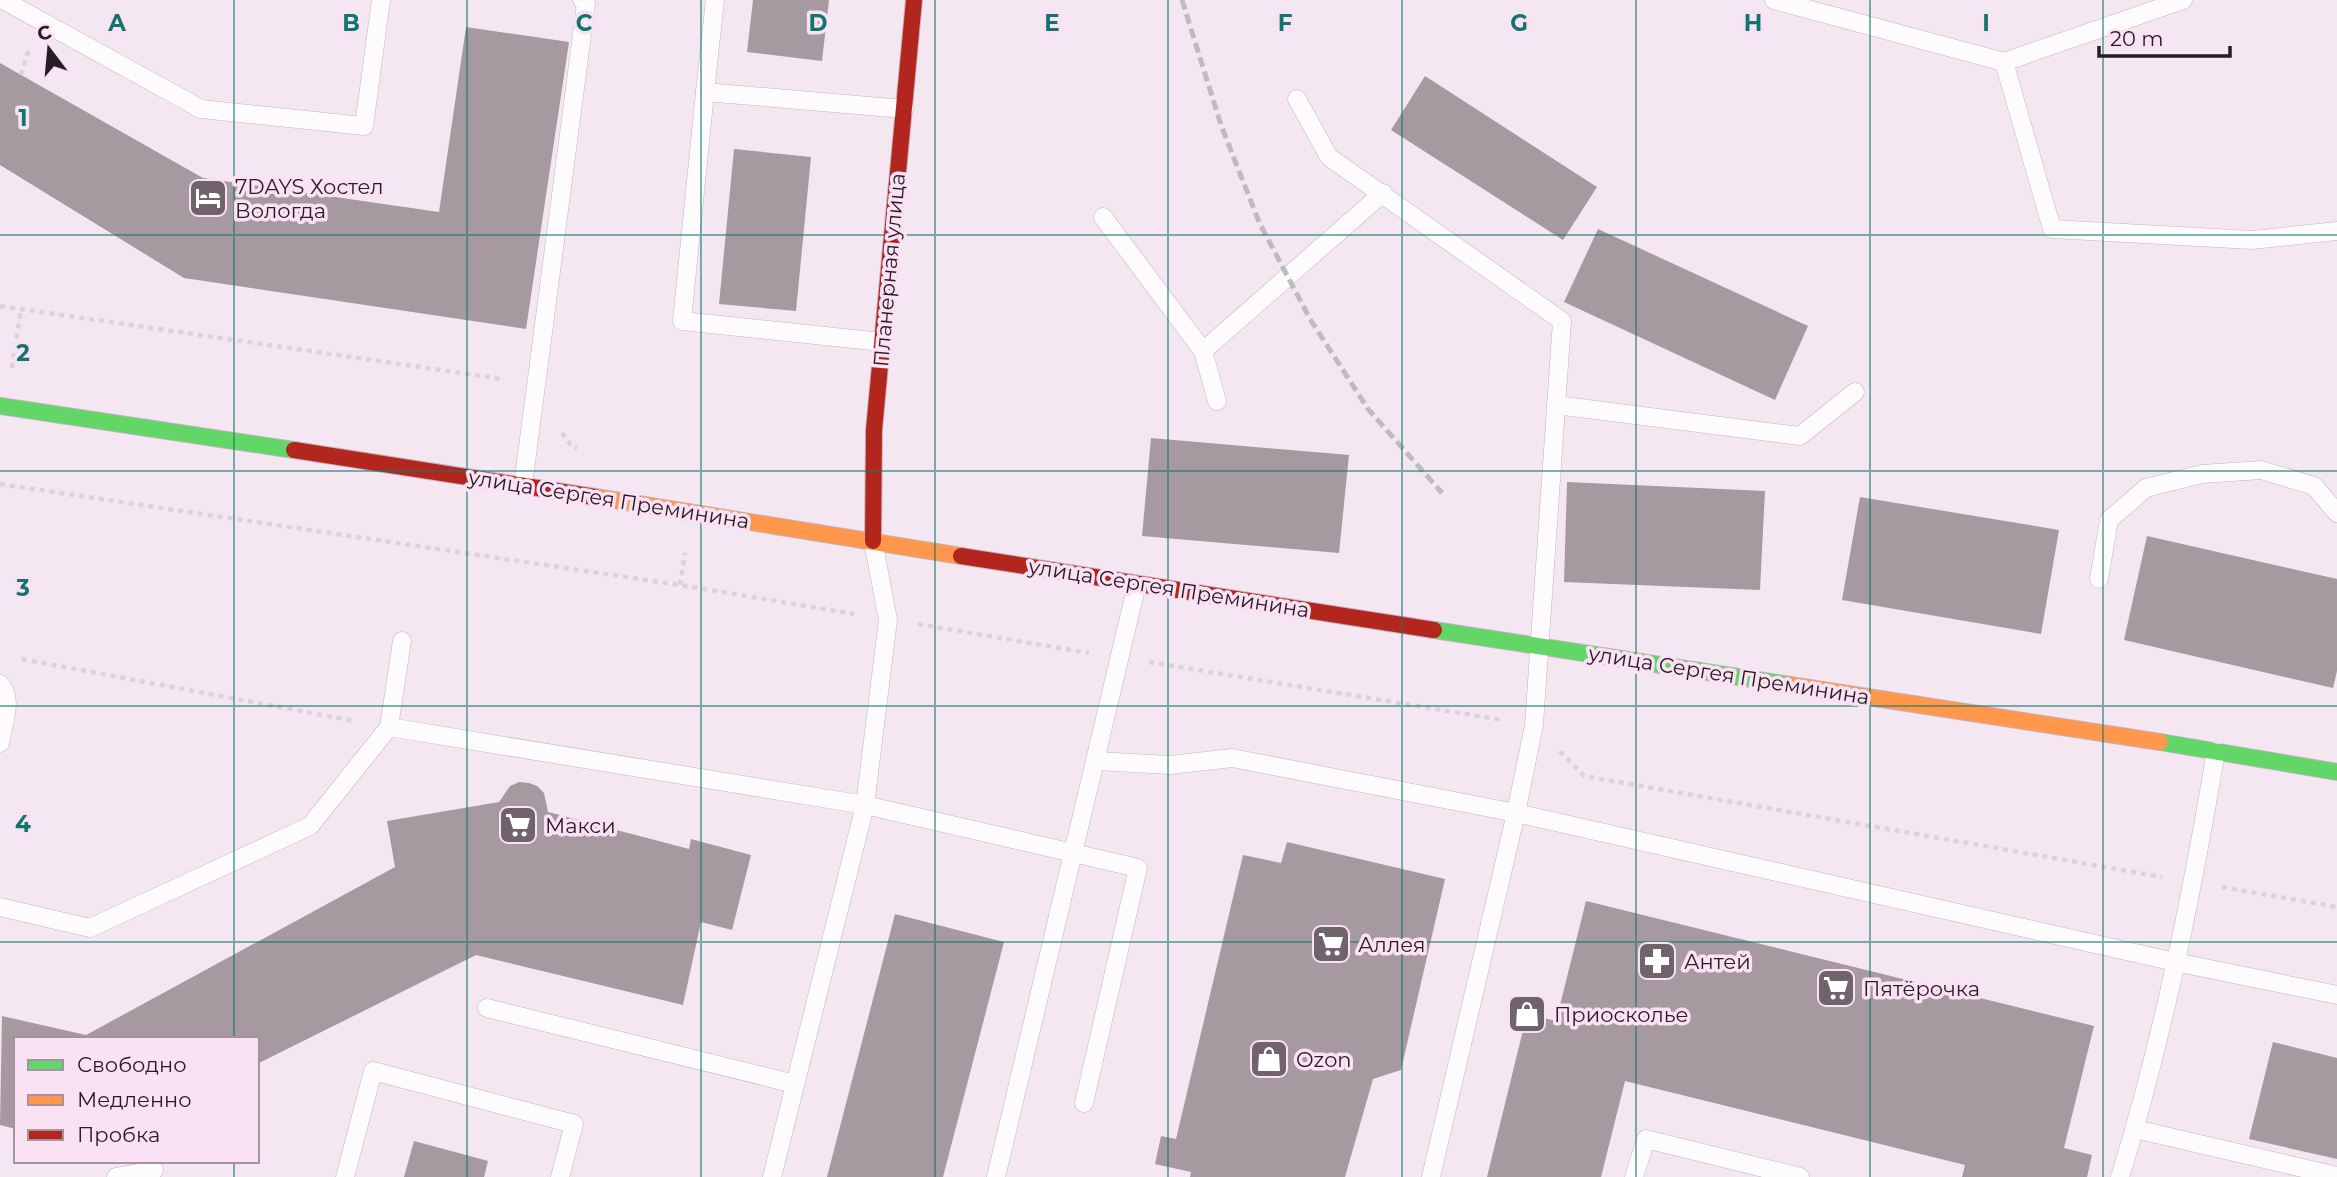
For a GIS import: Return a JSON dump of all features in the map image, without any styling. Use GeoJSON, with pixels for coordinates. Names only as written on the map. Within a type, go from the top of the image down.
{"type":"FeatureCollection","features":[{"type":"Feature","properties":{"kind":"street","name":"Планерная улица"},"geometry":{"type":"LineString","coordinates":[[873,541],[874,430],[914,0]]}},
{"type":"Feature","properties":{"kind":"street","name":"улица Сергея Преминина"},"geometry":{"type":"LineString","coordinates":[[0,406],[523,485],[2337,772]]}},
{"type":"Feature","properties":{"kind":"lane"},"geometry":{"type":"LineString","coordinates":[[3,0],[201,109],[364,126],[381,0]]}},
{"type":"Feature","properties":{"kind":"lane"},"geometry":{"type":"LineString","coordinates":[[523,485],[586,4],[582,0]]}},
{"type":"Feature","properties":{"kind":"lane"},"geometry":{"type":"LineString","coordinates":[[716,0],[682,321],[882,342]]}},
{"type":"Feature","properties":{"kind":"lane"},"geometry":{"type":"LineString","coordinates":[[1774,0],[2004,62],[2183,0]]}},
{"type":"Feature","properties":{"kind":"lane"},"geometry":{"type":"LineString","coordinates":[[2004,62],[2052,229],[2252,240],[2337,232]]}},
{"type":"Feature","properties":{"kind":"lane"},"geometry":{"type":"LineString","coordinates":[[705,92],[904,109]]}},
{"type":"Feature","properties":{"kind":"lane"},"geometry":{"type":"LineString","coordinates":[[1297,99],[1329,157],[1562,321],[1534,725],[1431,1177]]}},
{"type":"Feature","properties":{"kind":"lane"},"geometry":{"type":"LineString","coordinates":[[1203,351],[1383,193]]}},
{"type":"Feature","properties":{"kind":"lane"},"geometry":{"type":"LineString","coordinates":[[1103,217],[1203,351],[1217,401]]}},
{"type":"Feature","properties":{"kind":"lane"},"geometry":{"type":"LineString","coordinates":[[1556,405],[1800,436],[1855,392]]}},
{"type":"Feature","properties":{"kind":"lane"},"geometry":{"type":"LineString","coordinates":[[2099,579],[2109,520],[2146,488],[2202,474],[2261,470],[2314,486],[2337,513]]}},
{"type":"Feature","properties":{"kind":"lane"},"geometry":{"type":"LineString","coordinates":[[772,1177],[865,805],[888,620],[873,541]]}},
{"type":"Feature","properties":{"kind":"lane"},"geometry":{"type":"LineString","coordinates":[[996,1177],[1137,584]]}},
{"type":"Feature","properties":{"kind":"lane"},"geometry":{"type":"LineString","coordinates":[[0,908],[90,928],[310,826],[389,727],[402,641]]}},
{"type":"Feature","properties":{"kind":"lane"},"geometry":{"type":"LineString","coordinates":[[0,684],[6,691],[8,701],[0,743]]}},
{"type":"Feature","properties":{"kind":"lane"},"geometry":{"type":"LineString","coordinates":[[389,727],[865,805],[1138,868],[1084,1103]]}},
{"type":"Feature","properties":{"kind":"lane"},"geometry":{"type":"LineString","coordinates":[[2120,1177],[2135,1129],[2194,882],[2216,751]]}},
{"type":"Feature","properties":{"kind":"lane"},"geometry":{"type":"LineString","coordinates":[[1096,761],[1170,765],[1232,758],[1516,813],[2175,962],[2337,995]]}},
{"type":"Feature","properties":{"kind":"lane"},"geometry":{"type":"LineString","coordinates":[[487,1008],[795,1084]]}},
{"type":"Feature","properties":{"kind":"lane"},"geometry":{"type":"LineString","coordinates":[[345,1177],[373,1071],[573,1124],[560,1177]]}},
{"type":"Feature","properties":{"kind":"lane"},"geometry":{"type":"LineString","coordinates":[[2135,1129],[2337,1176]]}},
{"type":"Feature","properties":{"kind":"lane"},"geometry":{"type":"LineString","coordinates":[[1634,1177],[1646,1139],[1800,1177]]}},
{"type":"Feature","properties":{"kind":"lane"},"geometry":{"type":"LineString","coordinates":[[116,1177],[154,1170]]}},
{"type":"Feature","properties":{"kind":"path"},"geometry":{"type":"LineString","coordinates":[[0,306],[496,378],[534,397],[572,447],[585,449]]}},
{"type":"Feature","properties":{"kind":"path"},"geometry":{"type":"LineString","coordinates":[[0,484],[680,585],[1534,725],[1584,776],[2337,907]]}},
{"type":"Feature","properties":{"kind":"path"},"geometry":{"type":"LineString","coordinates":[[680,585],[691,512]]}},
{"type":"Feature","properties":{"kind":"path"},"geometry":{"type":"LineString","coordinates":[[13,658],[389,727]]}},
{"type":"Feature","properties":{"kind":"building"},"geometry":{"type":"Polygon","coordinates":[[[753,0],[829,0],[822,61],[747,52],[753,0]]]}},
{"type":"Feature","properties":{"kind":"building"},"geometry":{"type":"Polygon","coordinates":[[[466,27],[569,42],[526,329],[184,278],[0,165],[0,63],[203,178],[439,212],[466,27]]]}},
{"type":"Feature","properties":{"kind":"building"},"geometry":{"type":"Polygon","coordinates":[[[1425,76],[1597,187],[1563,240],[1391,130],[1425,76]]]}},
{"type":"Feature","properties":{"kind":"building"},"geometry":{"type":"Polygon","coordinates":[[[734,149],[811,157],[796,311],[719,304],[734,149]]]}},
{"type":"Feature","properties":{"kind":"building"},"geometry":{"type":"Polygon","coordinates":[[[1598,229],[1808,326],[1775,400],[1564,302],[1598,229]]]}},
{"type":"Feature","properties":{"kind":"building"},"geometry":{"type":"Polygon","coordinates":[[[1151,438],[1349,455],[1339,553],[1142,536],[1151,438]]]}},
{"type":"Feature","properties":{"kind":"building"},"geometry":{"type":"Polygon","coordinates":[[[1567,482],[1765,491],[1760,590],[1564,582],[1567,482]]]}},
{"type":"Feature","properties":{"kind":"building"},"geometry":{"type":"Polygon","coordinates":[[[1860,497],[2059,530],[2041,634],[1842,600],[1860,497]]]}},
{"type":"Feature","properties":{"kind":"building"},"geometry":{"type":"Polygon","coordinates":[[[2147,536],[2337,579],[2337,671],[2333,688],[2124,640],[2147,536]]]}},
{"type":"Feature","properties":{"kind":"building"},"geometry":{"type":"Polygon","coordinates":[[[519,782],[537,786],[544,793],[548,812],[689,849],[691,839],[751,855],[732,930],[701,922],[683,1005],[476,955],[259,1063],[259,1037],[14,1037],[14,1128],[0,1125],[2,1016],[86,1035],[395,867],[387,821],[499,802],[510,786],[519,782]]]}},
{"type":"Feature","properties":{"kind":"building"},"geometry":{"type":"Polygon","coordinates":[[[1287,842],[1445,879],[1401,1070],[1373,1079],[1345,1177],[1190,1177],[1191,1172],[1155,1164],[1161,1136],[1176,1139],[1243,855],[1281,863],[1287,842]]]}},
{"type":"Feature","properties":{"kind":"building"},"geometry":{"type":"Polygon","coordinates":[[[1586,901],[2094,1026],[2064,1148],[2092,1155],[2087,1177],[1962,1177],[1965,1165],[1625,1081],[1601,1177],[1487,1177],[1527,1014],[1556,1021],[1586,901]]]}},
{"type":"Feature","properties":{"kind":"building"},"geometry":{"type":"Polygon","coordinates":[[[895,914],[1004,942],[943,1177],[827,1177],[895,914]]]}},
{"type":"Feature","properties":{"kind":"building"},"geometry":{"type":"Polygon","coordinates":[[[2273,1042],[2337,1058],[2337,1159],[2249,1139],[2273,1042]]]}},
{"type":"Feature","properties":{"kind":"building"},"geometry":{"type":"Polygon","coordinates":[[[414,1141],[488,1161],[484,1177],[404,1177],[414,1141]]]}},
{"type":"Feature","properties":{"kind":"railway"},"geometry":{"type":"LineString","coordinates":[[1182,0],[1221,125],[1259,222],[1310,319],[1368,409],[1442,493]]}},
{"type":"Feature","properties":{"kind":"traffic: fast"},"geometry":{"type":"LineString","coordinates":[[0,406],[294,450]]}},
{"type":"Feature","properties":{"kind":"traffic: fast"},"geometry":{"type":"LineString","coordinates":[[1434,630],[1790,685]]}},
{"type":"Feature","properties":{"kind":"traffic: fast"},"geometry":{"type":"LineString","coordinates":[[2160,742],[2337,772]]}},
{"type":"Feature","properties":{"kind":"traffic: slow"},"geometry":{"type":"LineString","coordinates":[[595,497],[961,556]]}},
{"type":"Feature","properties":{"kind":"traffic: slow"},"geometry":{"type":"LineString","coordinates":[[1790,685],[2160,742]]}},
{"type":"Feature","properties":{"kind":"traffic: jam"},"geometry":{"type":"LineString","coordinates":[[873,541],[874,430],[914,0]]}},
{"type":"Feature","properties":{"kind":"traffic: jam"},"geometry":{"type":"LineString","coordinates":[[294,450],[595,497]]}},
{"type":"Feature","properties":{"kind":"traffic: jam"},"geometry":{"type":"LineString","coordinates":[[961,556],[1434,630]]}},
{"type":"Feature","properties":{"kind":"place","name":"7DAYS Хостел Вологда"},"geometry":{"type":"Point","coordinates":[208,198]}},
{"type":"Feature","properties":{"kind":"place","name":"Макси"},"geometry":{"type":"Point","coordinates":[518,825]}},
{"type":"Feature","properties":{"kind":"place","name":"Аллея"},"geometry":{"type":"Point","coordinates":[1331,944]}},
{"type":"Feature","properties":{"kind":"place","name":"Антей"},"geometry":{"type":"Point","coordinates":[1657,961]}},
{"type":"Feature","properties":{"kind":"place","name":"Пятёрочка"},"geometry":{"type":"Point","coordinates":[1836,988]}},
{"type":"Feature","properties":{"kind":"place","name":"Приосколье"},"geometry":{"type":"Point","coordinates":[1527,1014]}},
{"type":"Feature","properties":{"kind":"place","name":"Ozon"},"geometry":{"type":"Point","coordinates":[1269,1059]}}]}
